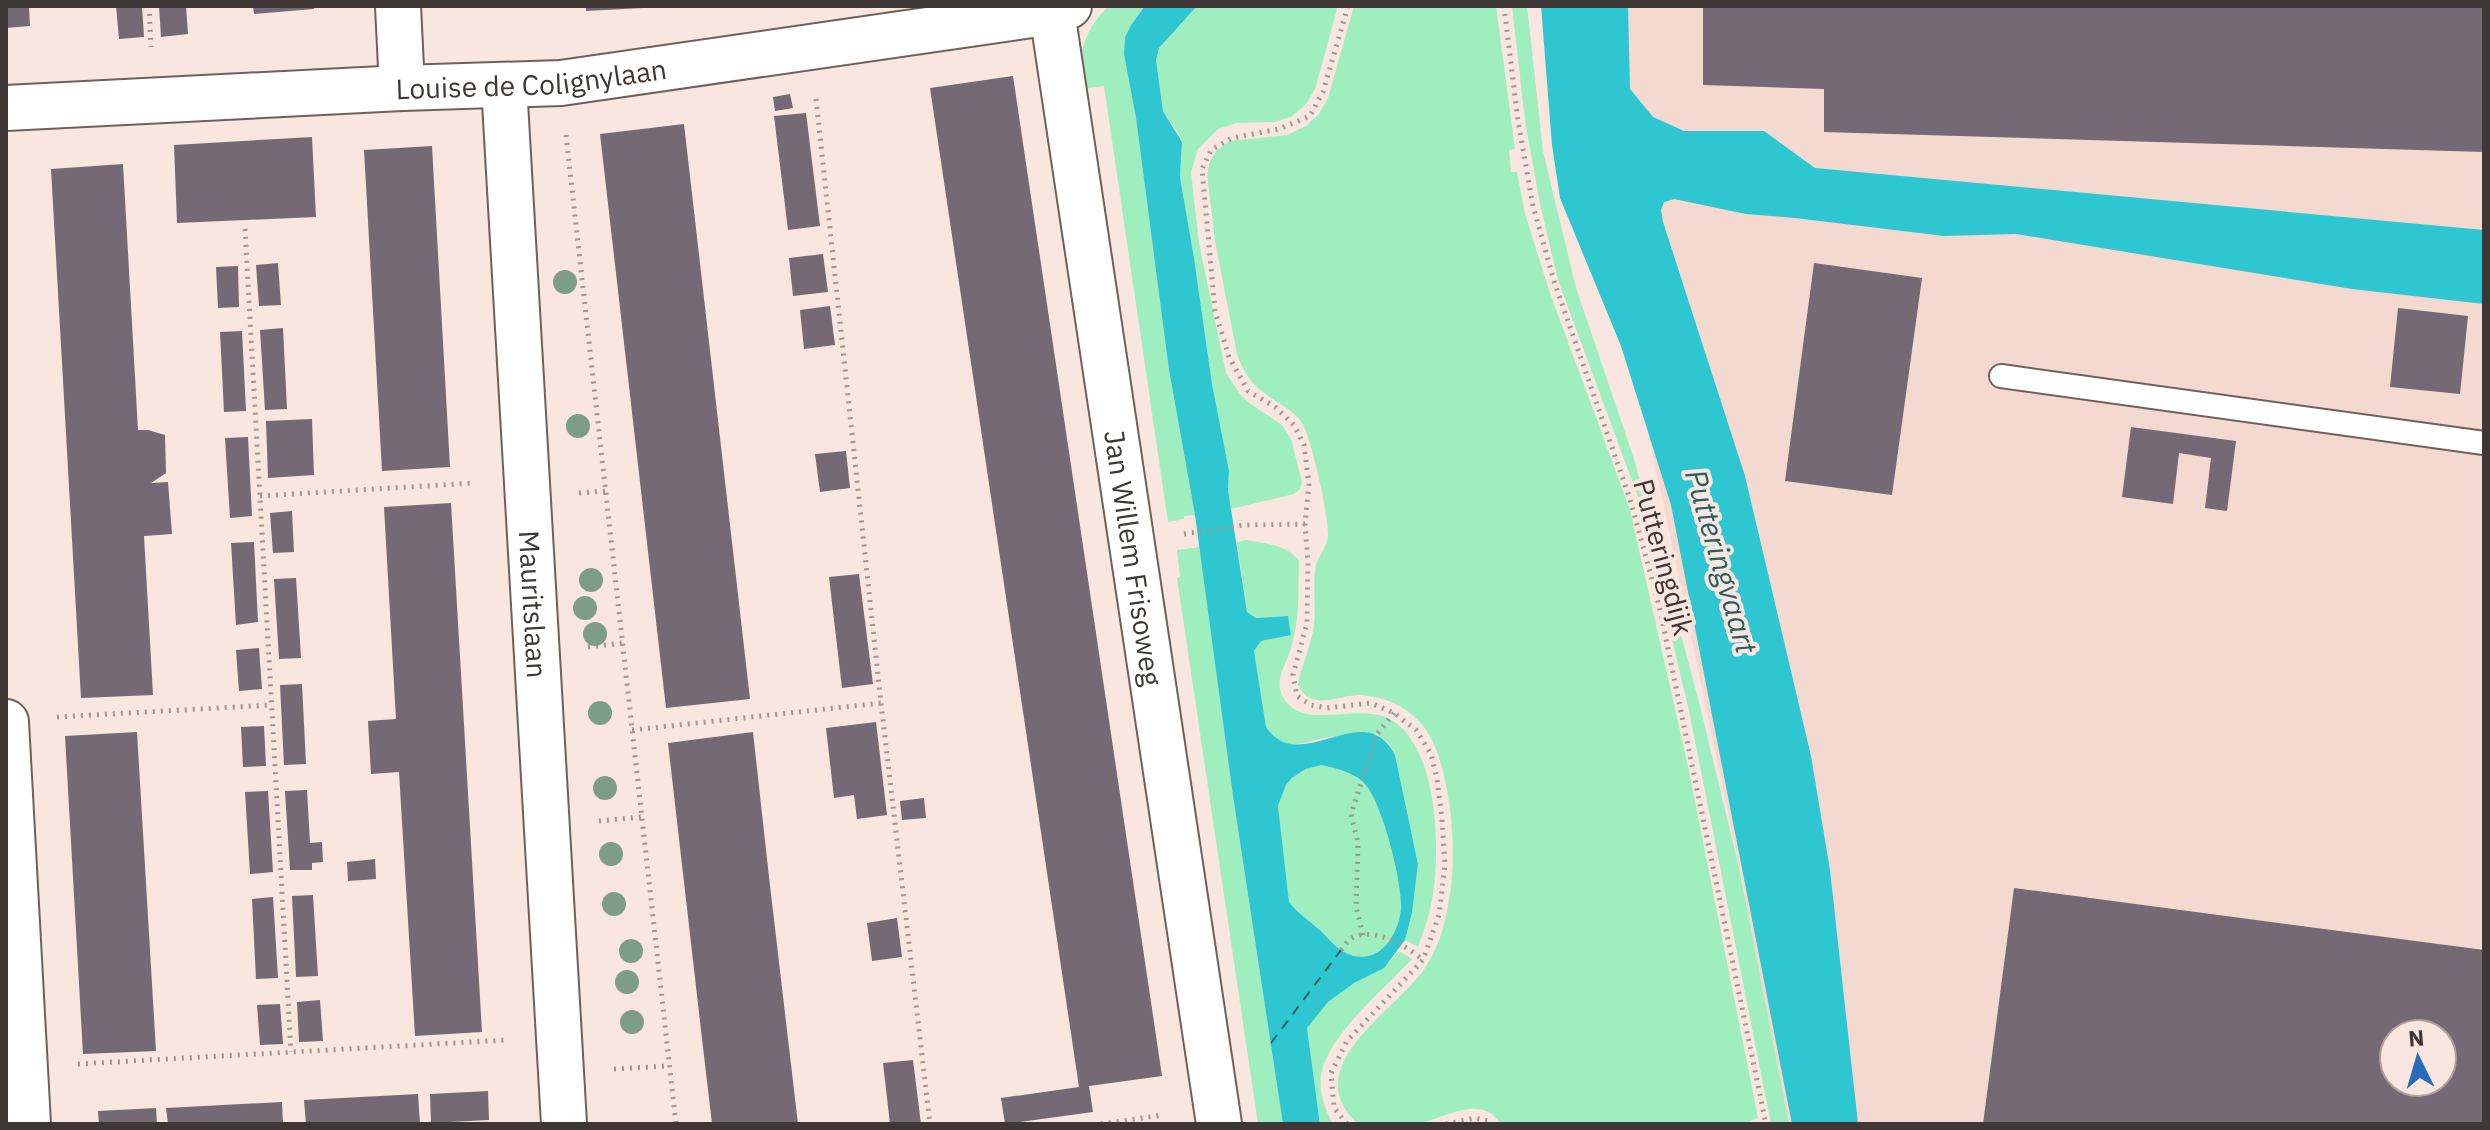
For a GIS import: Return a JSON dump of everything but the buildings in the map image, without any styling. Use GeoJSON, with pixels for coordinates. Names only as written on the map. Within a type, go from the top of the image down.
{"type":"FeatureCollection","features":[{"type":"Feature","properties":{"kind":"street"},"geometry":{"type":"LineString","coordinates":[[398,6],[402,88]]}},
{"type":"Feature","properties":{"kind":"street","name":"Louise de Colignylaan"},"geometry":{"type":"LineString","coordinates":[[6,108],[561,83],[1060,9]]}},
{"type":"Feature","properties":{"kind":"street","name":"Jan Willem Frisoweg"},"geometry":{"type":"LineString","coordinates":[[1060,9],[1218,1116]]}},
{"type":"Feature","properties":{"kind":"street","name":"Mauritslaan"},"geometry":{"type":"LineString","coordinates":[[504,85],[564,1124]]}},
{"type":"Feature","properties":{"kind":"street"},"geometry":{"type":"LineString","coordinates":[[6,722],[28,1124]]}},
{"type":"Feature","properties":{"kind":"lane"},"geometry":{"type":"LineString","coordinates":[[2001,376],[2484,443]]}},
{"type":"Feature","properties":{"kind":"path"},"geometry":{"type":"LineString","coordinates":[[1347,1124],[1334,1108],[1331,1073],[1347,1041],[1423,960],[1432,938],[1445,865],[1437,779],[1431,754],[1416,730],[1394,713],[1371,703],[1327,708],[1311,705],[1297,696],[1293,675],[1307,623],[1305,524],[1309,484],[1304,445],[1294,425],[1275,407],[1248,391],[1229,357],[1215,311],[1202,169],[1211,150],[1232,138],[1279,129],[1310,116],[1323,92],[1348,6]]}},
{"type":"Feature","properties":{"kind":"path","name":"Putteringdijk"},"geometry":{"type":"LineString","coordinates":[[1504,6],[1518,121],[1533,206],[1554,281],[1630,499],[1659,605],[1766,1124]]}},
{"type":"Feature","properties":{"kind":"path"},"geometry":{"type":"LineString","coordinates":[[811,46],[881,703],[930,1124]]}},
{"type":"Feature","properties":{"kind":"path"},"geometry":{"type":"LineString","coordinates":[[561,83],[676,1124]]}},
{"type":"Feature","properties":{"kind":"path"},"geometry":{"type":"LineString","coordinates":[[245,229],[291,1052]]}},
{"type":"Feature","properties":{"kind":"path"},"geometry":{"type":"LineString","coordinates":[[260,496],[488,482],[488,494],[528,492]]}},
{"type":"Feature","properties":{"kind":"path"},"geometry":{"type":"LineString","coordinates":[[1184,534],[1244,525],[1305,524]]}},
{"type":"Feature","properties":{"kind":"path"},"geometry":{"type":"LineString","coordinates":[[632,730],[881,703]]}},
{"type":"Feature","properties":{"kind":"path"},"geometry":{"type":"LineString","coordinates":[[53,717],[271,705]]}},
{"type":"Feature","properties":{"kind":"path"},"geometry":{"type":"LineString","coordinates":[[1363,935],[1356,907],[1358,843],[1351,814],[1377,734],[1394,713]]}},
{"type":"Feature","properties":{"kind":"path"},"geometry":{"type":"LineString","coordinates":[[1341,950],[1351,939],[1363,935],[1386,937],[1423,960]]}},
{"type":"Feature","properties":{"kind":"path"},"geometry":{"type":"LineString","coordinates":[[25,1066],[559,1037]]}},
{"type":"Feature","properties":{"kind":"path"},"geometry":{"type":"LineString","coordinates":[[1101,1124],[1218,1116]]}},
{"type":"Feature","properties":{"kind":"path"},"geometry":{"type":"LineString","coordinates":[[1446,1124],[1475,1118],[1490,1124]]}},
{"type":"Feature","properties":{"kind":"shaded area"},"geometry":{"type":"Polygon","coordinates":[[[1559,6],[2484,6],[2484,1124],[1778,1124],[1743,884],[1559,6]]]}},
{"type":"Feature","properties":{"kind":"green space"},"geometry":{"type":"Polygon","coordinates":[[[1109,6],[1145,6],[1125,37],[1124,54],[1136,118],[1169,370],[1195,515],[1168,522],[1104,86],[1081,89],[1080,65],[1084,43],[1100,15],[1109,6]]]}},
{"type":"Feature","properties":{"kind":"green space"},"geometry":{"type":"Polygon","coordinates":[[[1197,6],[1338,6],[1315,89],[1306,104],[1291,117],[1274,122],[1237,123],[1218,129],[1198,149],[1191,172],[1199,243],[1226,373],[1248,402],[1282,425],[1291,439],[1302,482],[1294,494],[1231,509],[1229,471],[1212,384],[1180,177],[1181,137],[1163,111],[1156,60],[1159,48],[1197,6]]]}},
{"type":"Feature","properties":{"kind":"green space"},"geometry":{"type":"Polygon","coordinates":[[[1354,6],[1496,6],[1515,149],[1509,150],[1511,172],[1517,172],[1525,214],[1550,293],[1630,510],[1688,766],[1758,1118],[1750,1124],[1501,1124],[1492,1115],[1472,1109],[1415,1124],[1358,1124],[1342,1103],[1338,1081],[1344,1061],[1357,1040],[1425,968],[1442,932],[1453,857],[1448,793],[1431,738],[1423,725],[1406,710],[1386,700],[1368,696],[1316,700],[1304,694],[1298,685],[1314,625],[1316,565],[1328,536],[1323,497],[1310,445],[1299,418],[1255,385],[1237,354],[1215,241],[1207,174],[1217,150],[1230,141],[1287,135],[1306,126],[1319,114],[1328,98],[1354,6]]]}},
{"type":"Feature","properties":{"kind":"green space"},"geometry":{"type":"Polygon","coordinates":[[[1512,6],[1527,6],[1543,151],[1576,288],[1634,459],[1699,702],[1738,863],[1789,1124],[1771,1124],[1689,711],[1638,497],[1558,280],[1525,121],[1512,6]]]}},
{"type":"Feature","properties":{"kind":"green space"},"geometry":{"type":"Polygon","coordinates":[[[1246,540],[1282,548],[1299,561],[1295,629],[1280,679],[1283,697],[1291,707],[1315,715],[1359,713],[1385,717],[1403,729],[1416,748],[1432,798],[1436,854],[1432,900],[1418,947],[1405,940],[1418,864],[1395,755],[1389,744],[1377,734],[1336,736],[1288,744],[1273,736],[1266,727],[1254,651],[1261,641],[1291,635],[1288,616],[1256,618],[1247,612],[1237,542],[1246,540]]]}},
{"type":"Feature","properties":{"kind":"green space"},"geometry":{"type":"Polygon","coordinates":[[[1200,547],[1233,796],[1283,1124],[1258,1124],[1177,578],[1180,576],[1177,550],[1200,547]]]}},
{"type":"Feature","properties":{"kind":"green space"},"geometry":{"type":"Polygon","coordinates":[[[1321,765],[1353,776],[1369,790],[1395,861],[1401,897],[1399,920],[1383,948],[1366,957],[1341,950],[1289,903],[1278,806],[1292,778],[1312,766],[1321,765]]]}},
{"type":"Feature","properties":{"kind":"green space"},"geometry":{"type":"Polygon","coordinates":[[[1399,951],[1412,959],[1363,1008],[1330,1050],[1321,1080],[1326,1110],[1333,1124],[1320,1124],[1307,1028],[1339,993],[1383,967],[1399,951]]]}},
{"type":"Feature","properties":{"kind":"water"},"geometry":{"type":"Polygon","coordinates":[[[1145,6],[1197,6],[1159,48],[1156,60],[1163,111],[1182,142],[1180,177],[1212,384],[1229,471],[1228,490],[1247,612],[1256,618],[1288,616],[1291,635],[1261,641],[1254,651],[1266,727],[1280,740],[1297,744],[1367,732],[1382,739],[1395,755],[1418,864],[1405,940],[1384,968],[1354,983],[1328,1002],[1307,1028],[1320,1124],[1283,1124],[1233,796],[1195,515],[1169,370],[1136,118],[1124,54],[1125,37],[1145,6]],[[1321,765],[1306,769],[1292,778],[1278,806],[1289,902],[1341,950],[1366,957],[1383,948],[1399,920],[1401,897],[1395,861],[1369,790],[1353,775],[1321,765]]]}},
{"type":"Feature","properties":{"kind":"water","name":"Putteringvaart"},"geometry":{"type":"Polygon","coordinates":[[[1541,6],[1628,6],[1630,89],[1653,117],[1684,131],[1764,131],[1815,168],[2484,230],[2484,304],[2352,289],[2016,234],[1944,236],[1746,214],[1674,199],[1664,202],[1661,210],[1663,222],[1745,476],[1811,756],[1830,870],[1858,1124],[1792,1124],[1671,505],[1621,346],[1560,198],[1552,145],[1541,6]]]}},
{"type":"Feature","properties":{"kind":"ferry route"},"geometry":{"type":"LineString","coordinates":[[1271,1043],[1341,950]]}}]}
